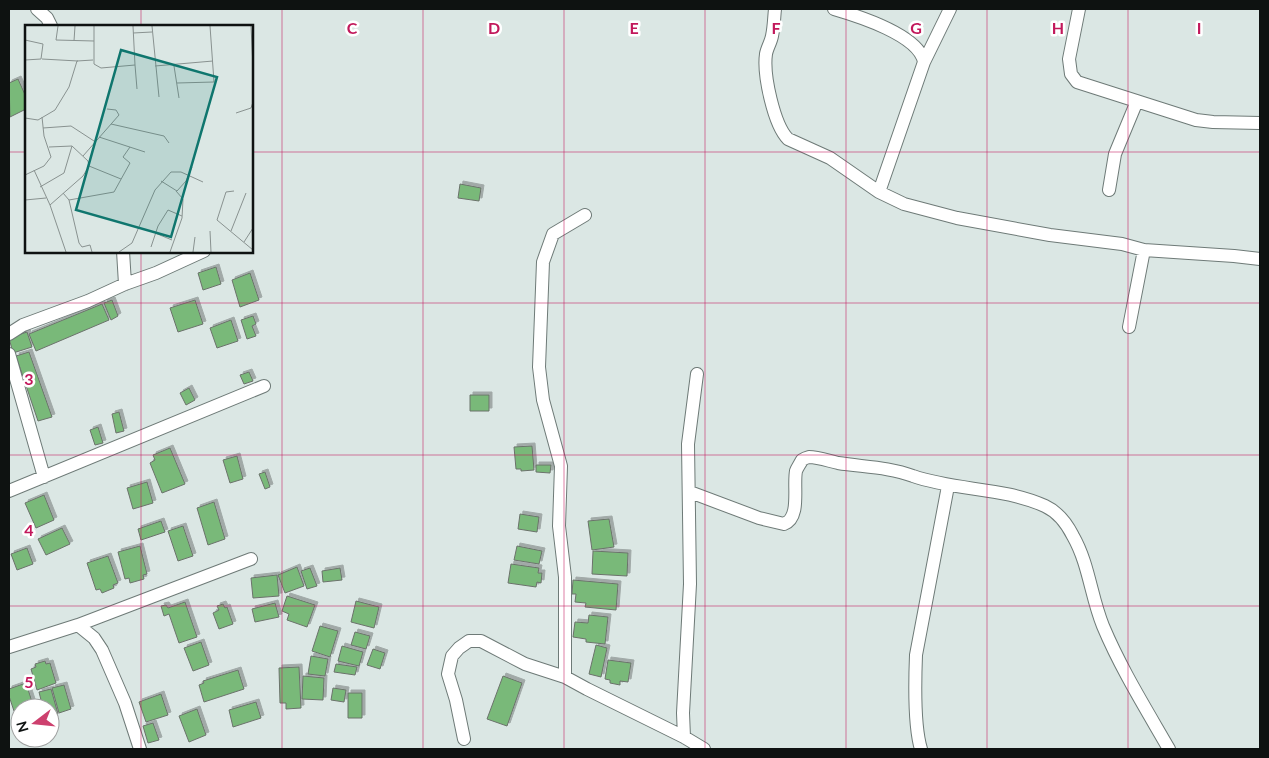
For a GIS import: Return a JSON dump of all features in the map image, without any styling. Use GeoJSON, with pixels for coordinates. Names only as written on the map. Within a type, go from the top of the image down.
{"type":"FeatureCollection","features":[{"type":"Feature","properties":{"kind":"street"},"geometry":{"type":"LineString","coordinates":[[37,9],[48,18],[51,25]]}},
{"type":"Feature","properties":{"kind":"street"},"geometry":{"type":"LineString","coordinates":[[775,9],[772,35],[766,54],[766,65],[771,98],[784,134],[788,139],[830,158],[879,192],[904,204],[957,218],[1050,235],[1122,244],[1144,250],[1260,259]]}},
{"type":"Feature","properties":{"kind":"street"},"geometry":{"type":"LineString","coordinates":[[834,9],[862,17],[885,27],[909,42],[920,53],[924,62]]}},
{"type":"Feature","properties":{"kind":"street"},"geometry":{"type":"LineString","coordinates":[[879,192],[924,62],[950,9]]}},
{"type":"Feature","properties":{"kind":"street"},"geometry":{"type":"LineString","coordinates":[[1079,9],[1069,59],[1070,74],[1077,82],[1196,120],[1260,123]]}},
{"type":"Feature","properties":{"kind":"street"},"geometry":{"type":"LineString","coordinates":[[1109,190],[1115,154],[1137,101]]}},
{"type":"Feature","properties":{"kind":"street"},"geometry":{"type":"LineString","coordinates":[[566,677],[565,577],[559,526],[561,466],[543,400],[539,367],[543,262],[553,234],[585,215]]}},
{"type":"Feature","properties":{"kind":"street"},"geometry":{"type":"LineString","coordinates":[[1129,327],[1144,250]]}},
{"type":"Feature","properties":{"kind":"street"},"geometry":{"type":"LineString","coordinates":[[123,252],[125,284]]}},
{"type":"Feature","properties":{"kind":"street"},"geometry":{"type":"LineString","coordinates":[[9,334],[24,325],[88,301],[202,252]]}},
{"type":"Feature","properties":{"kind":"street"},"geometry":{"type":"LineString","coordinates":[[9,354],[44,477]]}},
{"type":"Feature","properties":{"kind":"street"},"geometry":{"type":"LineString","coordinates":[[684,736],[683,712],[690,584],[690,492],[687,467],[697,374]]}},
{"type":"Feature","properties":{"kind":"street"},"geometry":{"type":"LineString","coordinates":[[9,491],[264,386]]}},
{"type":"Feature","properties":{"kind":"street"},"geometry":{"type":"LineString","coordinates":[[690,492],[759,518],[784,524],[792,519],[794,513],[796,471],[802,460],[810,457],[839,463],[891,469],[927,481],[948,486],[1013,495],[1046,506],[1056,512],[1074,536],[1103,627],[1131,684],[1169,749]]}},
{"type":"Feature","properties":{"kind":"street"},"geometry":{"type":"LineString","coordinates":[[921,749],[918,735],[915,677],[916,655],[948,486]]}},
{"type":"Feature","properties":{"kind":"street"},"geometry":{"type":"LineString","coordinates":[[9,647],[78,625],[251,559]]}},
{"type":"Feature","properties":{"kind":"street"},"geometry":{"type":"LineString","coordinates":[[78,625],[94,638],[102,650],[125,703],[140,749]]}},
{"type":"Feature","properties":{"kind":"street"},"geometry":{"type":"LineString","coordinates":[[464,739],[456,700],[448,674],[452,656],[469,641],[481,642],[524,664],[566,677],[684,736],[704,749]]}},
{"type":"Feature","properties":{"kind":"building"},"geometry":{"type":"Polygon","coordinates":[[[18,79],[25,95],[25,110],[10,117],[9,83],[18,79]]]}},
{"type":"Feature","properties":{"kind":"building"},"geometry":{"type":"Polygon","coordinates":[[[460,184],[481,188],[479,201],[458,198],[460,184]]]}},
{"type":"Feature","properties":{"kind":"building"},"geometry":{"type":"Polygon","coordinates":[[[216,267],[221,284],[203,290],[198,273],[216,267]]]}},
{"type":"Feature","properties":{"kind":"building"},"geometry":{"type":"Polygon","coordinates":[[[250,273],[259,300],[240,307],[232,280],[250,273]]]}},
{"type":"Feature","properties":{"kind":"building"},"geometry":{"type":"Polygon","coordinates":[[[112,300],[118,316],[111,320],[104,303],[112,300]]]}},
{"type":"Feature","properties":{"kind":"building"},"geometry":{"type":"Polygon","coordinates":[[[195,300],[203,324],[178,332],[170,308],[195,300]]]}},
{"type":"Feature","properties":{"kind":"building"},"geometry":{"type":"Polygon","coordinates":[[[102,304],[109,320],[36,351],[29,334],[102,304]]]}},
{"type":"Feature","properties":{"kind":"building"},"geometry":{"type":"Polygon","coordinates":[[[253,316],[256,324],[252,326],[256,336],[247,339],[241,320],[253,316]]]}},
{"type":"Feature","properties":{"kind":"building"},"geometry":{"type":"Polygon","coordinates":[[[231,320],[238,341],[217,348],[210,328],[231,320]]]}},
{"type":"Feature","properties":{"kind":"building"},"geometry":{"type":"Polygon","coordinates":[[[27,332],[32,347],[13,353],[9,338],[27,332]]]}},
{"type":"Feature","properties":{"kind":"building"},"geometry":{"type":"Polygon","coordinates":[[[29,352],[52,417],[38,421],[16,356],[29,352]]]}},
{"type":"Feature","properties":{"kind":"building"},"geometry":{"type":"Polygon","coordinates":[[[249,372],[253,381],[244,384],[240,375],[249,372]]]}},
{"type":"Feature","properties":{"kind":"building"},"geometry":{"type":"Polygon","coordinates":[[[189,388],[195,400],[186,405],[180,393],[189,388]]]}},
{"type":"Feature","properties":{"kind":"building"},"geometry":{"type":"Polygon","coordinates":[[[470,395],[489,395],[489,411],[470,411],[470,395]]]}},
{"type":"Feature","properties":{"kind":"building"},"geometry":{"type":"Polygon","coordinates":[[[119,412],[124,431],[116,433],[112,414],[119,412]]]}},
{"type":"Feature","properties":{"kind":"building"},"geometry":{"type":"Polygon","coordinates":[[[98,427],[103,443],[95,445],[90,430],[98,427]]]}},
{"type":"Feature","properties":{"kind":"building"},"geometry":{"type":"Polygon","coordinates":[[[532,446],[534,470],[521,471],[521,469],[516,469],[514,447],[532,446]]]}},
{"type":"Feature","properties":{"kind":"building"},"geometry":{"type":"Polygon","coordinates":[[[170,448],[185,484],[162,493],[150,463],[155,460],[153,455],[170,448]]]}},
{"type":"Feature","properties":{"kind":"building"},"geometry":{"type":"Polygon","coordinates":[[[237,456],[243,479],[230,483],[223,460],[237,456]]]}},
{"type":"Feature","properties":{"kind":"building"},"geometry":{"type":"Polygon","coordinates":[[[536,465],[551,465],[550,473],[536,472],[536,465]]]}},
{"type":"Feature","properties":{"kind":"building"},"geometry":{"type":"Polygon","coordinates":[[[265,472],[270,487],[265,489],[259,474],[265,472]]]}},
{"type":"Feature","properties":{"kind":"building"},"geometry":{"type":"Polygon","coordinates":[[[147,482],[153,503],[133,509],[127,488],[147,482]]]}},
{"type":"Feature","properties":{"kind":"building"},"geometry":{"type":"Polygon","coordinates":[[[44,495],[54,520],[36,528],[25,503],[44,495]]]}},
{"type":"Feature","properties":{"kind":"building"},"geometry":{"type":"Polygon","coordinates":[[[214,502],[225,539],[208,545],[197,508],[214,502]]]}},
{"type":"Feature","properties":{"kind":"building"},"geometry":{"type":"Polygon","coordinates":[[[520,514],[539,517],[537,532],[518,529],[520,514]]]}},
{"type":"Feature","properties":{"kind":"building"},"geometry":{"type":"Polygon","coordinates":[[[609,519],[614,547],[592,550],[588,521],[609,519]]]}},
{"type":"Feature","properties":{"kind":"building"},"geometry":{"type":"Polygon","coordinates":[[[161,521],[165,532],[141,540],[138,529],[161,521]]]}},
{"type":"Feature","properties":{"kind":"building"},"geometry":{"type":"Polygon","coordinates":[[[183,526],[193,556],[178,561],[168,531],[183,526]]]}},
{"type":"Feature","properties":{"kind":"building"},"geometry":{"type":"Polygon","coordinates":[[[62,528],[70,544],[46,555],[38,539],[62,528]]]}},
{"type":"Feature","properties":{"kind":"building"},"geometry":{"type":"Polygon","coordinates":[[[140,546],[147,574],[143,575],[144,579],[130,583],[129,578],[125,579],[118,552],[140,546]]]}},
{"type":"Feature","properties":{"kind":"building"},"geometry":{"type":"Polygon","coordinates":[[[517,546],[542,551],[539,564],[514,560],[517,546]]]}},
{"type":"Feature","properties":{"kind":"building"},"geometry":{"type":"Polygon","coordinates":[[[27,548],[33,564],[17,570],[11,554],[27,548]]]}},
{"type":"Feature","properties":{"kind":"building"},"geometry":{"type":"Polygon","coordinates":[[[593,551],[628,553],[627,576],[592,574],[593,551]]]}},
{"type":"Feature","properties":{"kind":"building"},"geometry":{"type":"Polygon","coordinates":[[[108,556],[118,583],[113,585],[114,588],[102,593],[100,589],[96,590],[87,563],[108,556]]]}},
{"type":"Feature","properties":{"kind":"building"},"geometry":{"type":"Polygon","coordinates":[[[511,564],[539,568],[538,573],[542,573],[541,583],[537,582],[536,587],[508,583],[511,564]]]}},
{"type":"Feature","properties":{"kind":"building"},"geometry":{"type":"Polygon","coordinates":[[[297,567],[304,586],[285,593],[278,575],[297,567]]]}},
{"type":"Feature","properties":{"kind":"building"},"geometry":{"type":"Polygon","coordinates":[[[310,568],[317,586],[307,589],[301,571],[310,568]]]}},
{"type":"Feature","properties":{"kind":"building"},"geometry":{"type":"Polygon","coordinates":[[[340,568],[342,580],[323,582],[322,571],[340,568]]]}},
{"type":"Feature","properties":{"kind":"building"},"geometry":{"type":"Polygon","coordinates":[[[277,575],[279,596],[253,598],[251,578],[277,575]]]}},
{"type":"Feature","properties":{"kind":"building"},"geometry":{"type":"Polygon","coordinates":[[[573,580],[618,584],[616,610],[585,607],[586,603],[575,602],[576,594],[572,594],[573,580]]]}},
{"type":"Feature","properties":{"kind":"building"},"geometry":{"type":"Polygon","coordinates":[[[287,596],[315,605],[307,627],[287,620],[289,614],[282,611],[287,596]]]}},
{"type":"Feature","properties":{"kind":"building"},"geometry":{"type":"Polygon","coordinates":[[[356,601],[379,607],[374,628],[351,622],[356,601]]]}},
{"type":"Feature","properties":{"kind":"building"},"geometry":{"type":"Polygon","coordinates":[[[185,602],[197,637],[179,643],[169,614],[164,616],[161,606],[166,605],[168,608],[185,602]]]}},
{"type":"Feature","properties":{"kind":"building"},"geometry":{"type":"Polygon","coordinates":[[[275,603],[279,617],[255,622],[252,609],[275,603]]]}},
{"type":"Feature","properties":{"kind":"building"},"geometry":{"type":"Polygon","coordinates":[[[223,604],[225,608],[227,607],[233,624],[219,629],[213,613],[219,610],[217,606],[223,604]]]}},
{"type":"Feature","properties":{"kind":"building"},"geometry":{"type":"Polygon","coordinates":[[[589,615],[608,617],[605,644],[586,642],[586,639],[573,637],[575,622],[588,623],[589,615]]]}},
{"type":"Feature","properties":{"kind":"building"},"geometry":{"type":"Polygon","coordinates":[[[320,626],[338,631],[330,657],[312,651],[320,626]]]}},
{"type":"Feature","properties":{"kind":"building"},"geometry":{"type":"Polygon","coordinates":[[[355,632],[370,636],[366,649],[351,645],[355,632]]]}},
{"type":"Feature","properties":{"kind":"building"},"geometry":{"type":"Polygon","coordinates":[[[201,642],[209,665],[193,671],[184,648],[201,642]]]}},
{"type":"Feature","properties":{"kind":"building"},"geometry":{"type":"Polygon","coordinates":[[[596,645],[607,648],[601,677],[589,674],[596,645]]]}},
{"type":"Feature","properties":{"kind":"building"},"geometry":{"type":"Polygon","coordinates":[[[342,646],[363,652],[359,666],[338,661],[342,646]]]}},
{"type":"Feature","properties":{"kind":"building"},"geometry":{"type":"Polygon","coordinates":[[[373,649],[385,653],[380,669],[367,665],[373,649]]]}},
{"type":"Feature","properties":{"kind":"building"},"geometry":{"type":"Polygon","coordinates":[[[311,656],[328,659],[325,676],[308,674],[311,656]]]}},
{"type":"Feature","properties":{"kind":"building"},"geometry":{"type":"Polygon","coordinates":[[[608,660],[631,663],[628,682],[620,681],[620,685],[610,683],[610,680],[605,679],[608,660]]]}},
{"type":"Feature","properties":{"kind":"building"},"geometry":{"type":"Polygon","coordinates":[[[45,661],[46,664],[50,663],[56,683],[37,690],[31,669],[36,667],[35,664],[45,661]]]}},
{"type":"Feature","properties":{"kind":"building"},"geometry":{"type":"Polygon","coordinates":[[[336,664],[357,667],[355,675],[334,672],[336,664]]]}},
{"type":"Feature","properties":{"kind":"building"},"geometry":{"type":"Polygon","coordinates":[[[299,667],[301,708],[286,709],[286,703],[280,703],[279,668],[299,667]]]}},
{"type":"Feature","properties":{"kind":"building"},"geometry":{"type":"Polygon","coordinates":[[[238,670],[244,689],[204,702],[199,685],[204,683],[203,681],[238,670]]]}},
{"type":"Feature","properties":{"kind":"building"},"geometry":{"type":"Polygon","coordinates":[[[303,676],[324,678],[323,700],[302,699],[303,676]]]}},
{"type":"Feature","properties":{"kind":"building"},"geometry":{"type":"Polygon","coordinates":[[[503,676],[522,683],[507,726],[487,719],[503,676]]]}},
{"type":"Feature","properties":{"kind":"building"},"geometry":{"type":"Polygon","coordinates":[[[26,683],[31,698],[10,699],[9,689],[26,683]]]}},
{"type":"Feature","properties":{"kind":"building"},"geometry":{"type":"Polygon","coordinates":[[[64,685],[71,709],[60,713],[60,698],[55,698],[52,688],[64,685]]]}},
{"type":"Feature","properties":{"kind":"building"},"geometry":{"type":"Polygon","coordinates":[[[333,688],[346,690],[344,702],[331,700],[333,688]]]}},
{"type":"Feature","properties":{"kind":"building"},"geometry":{"type":"Polygon","coordinates":[[[51,689],[54,698],[40,698],[39,692],[51,689]]]}},
{"type":"Feature","properties":{"kind":"building"},"geometry":{"type":"Polygon","coordinates":[[[348,693],[362,693],[362,718],[348,718],[348,693]]]}},
{"type":"Feature","properties":{"kind":"building"},"geometry":{"type":"Polygon","coordinates":[[[161,694],[168,715],[146,722],[139,702],[161,694]]]}},
{"type":"Feature","properties":{"kind":"building"},"geometry":{"type":"Polygon","coordinates":[[[256,702],[261,718],[233,727],[229,710],[256,702]]]}},
{"type":"Feature","properties":{"kind":"building"},"geometry":{"type":"Polygon","coordinates":[[[197,709],[206,735],[189,742],[179,716],[197,709]]]}},
{"type":"Feature","properties":{"kind":"building"},"geometry":{"type":"Polygon","coordinates":[[[153,723],[159,740],[148,743],[143,726],[153,723]]]}}]}
